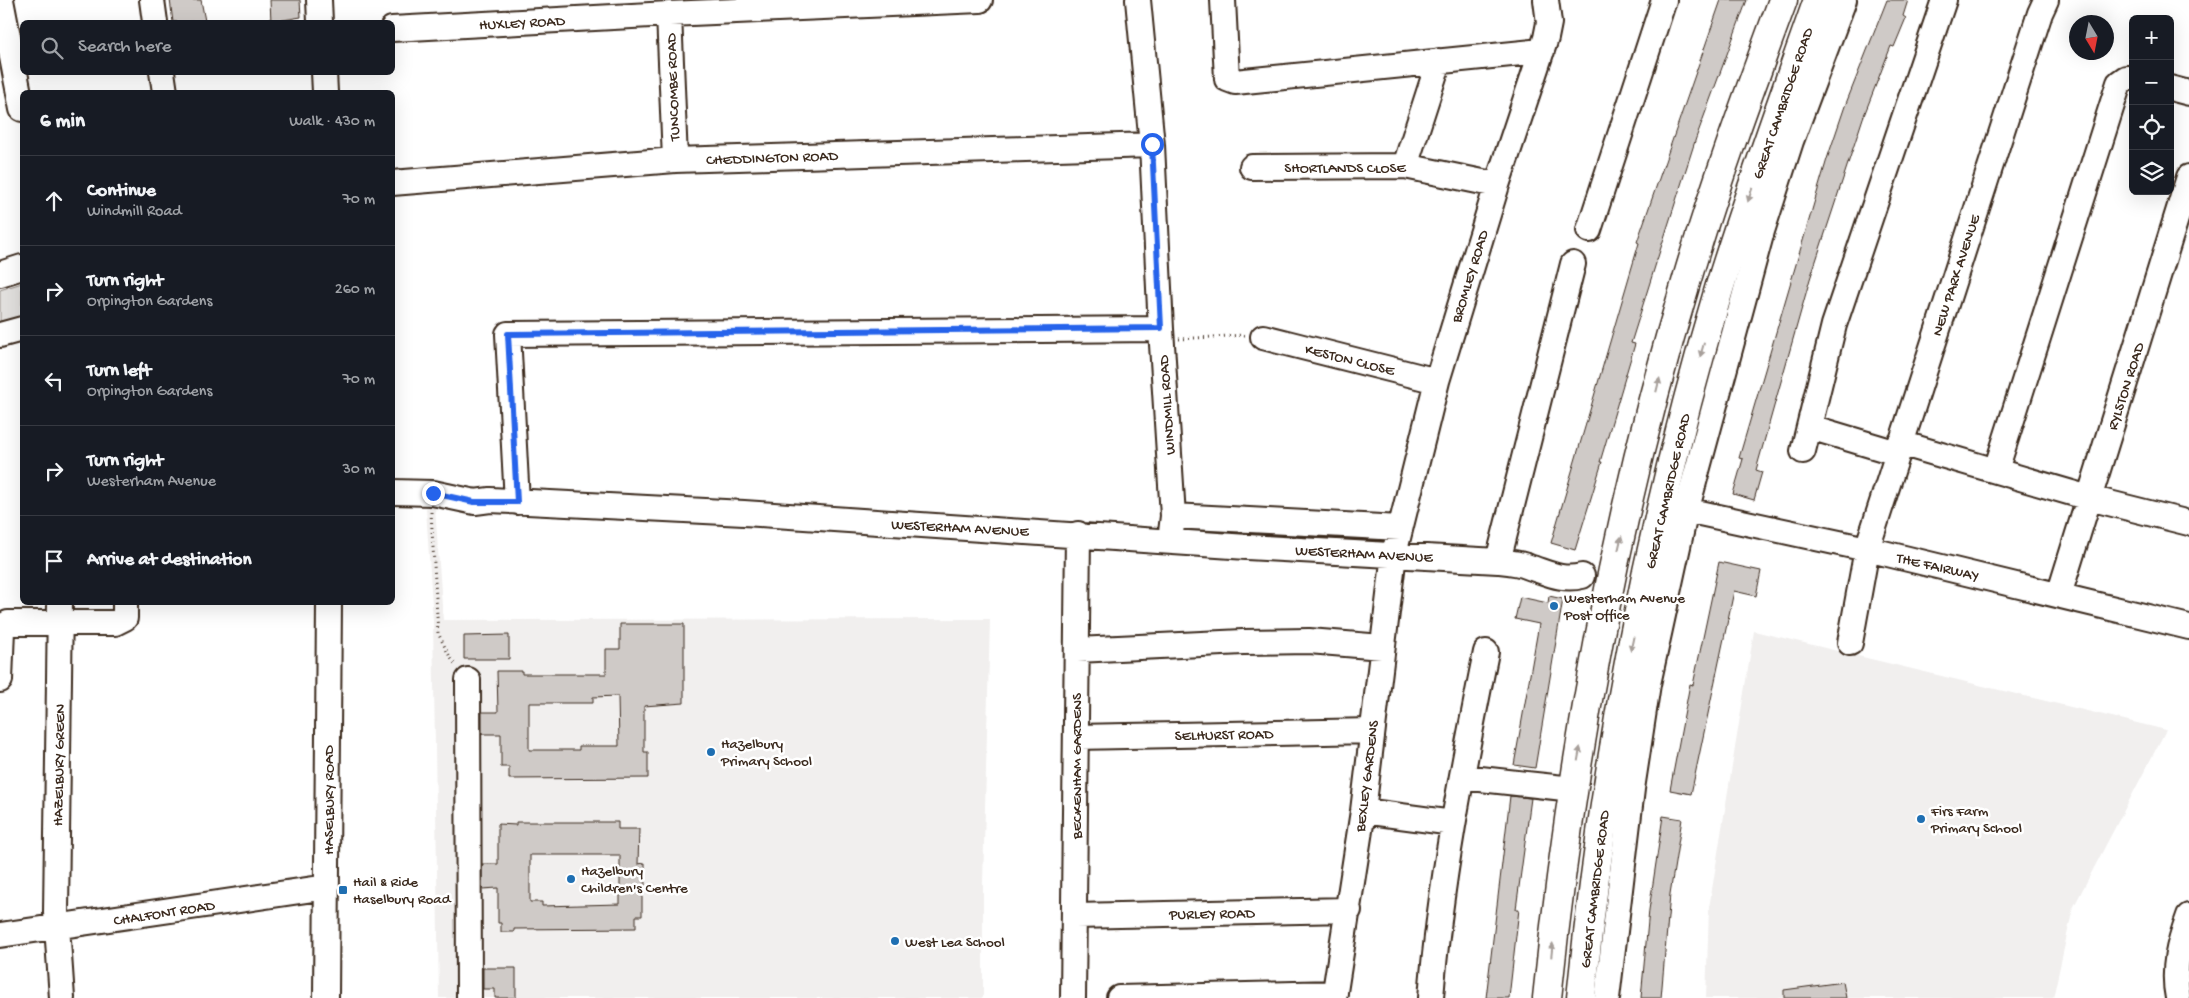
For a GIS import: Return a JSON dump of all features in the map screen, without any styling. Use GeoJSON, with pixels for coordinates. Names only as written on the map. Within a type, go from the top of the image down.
{"type":"FeatureCollection","features":[{"type":"Feature","properties":{"kind":"highway"},"geometry":{"type":"LineString","coordinates":[[1547,998],[1573,789],[1610,583],[1659,378],[1687,279],[1742,110],[1783,0]]}},
{"type":"Feature","properties":{"kind":"highway","name":"GREAT CAMBRIDGE ROAD"},"geometry":{"type":"LineString","coordinates":[[1581,998],[1606,794],[1624,686],[1671,470],[1722,279],[1778,110],[1818,0]]}},
{"type":"Feature","properties":{"kind":"street"},"geometry":{"type":"LineString","coordinates":[[1,0],[20,99]]}},
{"type":"Feature","properties":{"kind":"street"},"geometry":{"type":"LineString","coordinates":[[152,0],[154,20]]}},
{"type":"Feature","properties":{"kind":"street"},"geometry":{"type":"LineString","coordinates":[[319,0],[320,20]]}},
{"type":"Feature","properties":{"kind":"street","name":"HUXLEY ROAD"},"geometry":{"type":"LineString","coordinates":[[395,30],[669,14],[980,0]]}},
{"type":"Feature","properties":{"kind":"street","name":"WINDMILL ROAD"},"geometry":{"type":"LineString","coordinates":[[1138,0],[1152,144],[1161,334],[1173,516],[1170,541]]}},
{"type":"Feature","properties":{"kind":"street"},"geometry":{"type":"LineString","coordinates":[[1223,0],[1227,79],[1235,82],[1542,51]]}},
{"type":"Feature","properties":{"kind":"street","name":"BROMLEY ROAD"},"geometry":{"type":"LineString","coordinates":[[1394,554],[1437,381],[1497,185],[1542,51],[1549,23],[1546,0]]}},
{"type":"Feature","properties":{"kind":"street"},"geometry":{"type":"LineString","coordinates":[[1588,230],[1664,0]]}},
{"type":"Feature","properties":{"kind":"street"},"geometry":{"type":"LineString","coordinates":[[1607,998],[1632,789],[1645,703],[1686,510],[1762,231],[1791,141],[1844,0]]}},
{"type":"Feature","properties":{"kind":"street"},"geometry":{"type":"LineString","coordinates":[[1803,451],[1834,325],[1944,0]]}},
{"type":"Feature","properties":{"kind":"street","name":"NEW PARK AVENUE"},"geometry":{"type":"LineString","coordinates":[[1850,643],[1867,549],[2045,1]]}},
{"type":"Feature","properties":{"kind":"street","name":"TUNCOMBE ROAD"},"geometry":{"type":"LineString","coordinates":[[669,14],[675,160]]}},
{"type":"Feature","properties":{"kind":"street"},"geometry":{"type":"LineString","coordinates":[[1405,166],[1439,61]]}},
{"type":"Feature","properties":{"kind":"street"},"geometry":{"type":"LineString","coordinates":[[162,75],[165,90]]}},
{"type":"Feature","properties":{"kind":"street"},"geometry":{"type":"LineString","coordinates":[[324,75],[325,90]]}},
{"type":"Feature","properties":{"kind":"street"},"geometry":{"type":"LineString","coordinates":[[1996,470],[2119,83],[2129,78]]}},
{"type":"Feature","properties":{"kind":"street"},"geometry":{"type":"LineString","coordinates":[[2174,89],[2189,93]]}},
{"type":"Feature","properties":{"kind":"street","name":"CHEDDINGTON ROAD"},"geometry":{"type":"LineString","coordinates":[[395,183],[675,160],[1152,144]]}},
{"type":"Feature","properties":{"kind":"street","name":"SHORTLANDS CLOSE"},"geometry":{"type":"LineString","coordinates":[[1252,167],[1405,166],[1497,185]]}},
{"type":"Feature","properties":{"kind":"street","name":"RYLSTON ROAD"},"geometry":{"type":"LineString","coordinates":[[2059,595],[2188,184]]}},
{"type":"Feature","properties":{"kind":"street"},"geometry":{"type":"LineString","coordinates":[[1498,561],[1573,264]]}},
{"type":"Feature","properties":{"kind":"street"},"geometry":{"type":"LineString","coordinates":[[0,274],[20,268]]}},
{"type":"Feature","properties":{"kind":"street"},"geometry":{"type":"LineString","coordinates":[[0,335],[20,330]]}},
{"type":"Feature","properties":{"kind":"street"},"geometry":{"type":"LineString","coordinates":[[517,502],[508,334],[1161,334]]}},
{"type":"Feature","properties":{"kind":"street","name":"KESTON CLOSE"},"geometry":{"type":"LineString","coordinates":[[1263,337],[1437,381]]}},
{"type":"Feature","properties":{"kind":"street"},"geometry":{"type":"LineString","coordinates":[[1810,427],[1996,470],[2089,498],[2189,523]]}},
{"type":"Feature","properties":{"kind":"street","name":"WESTERHAM AVENUE"},"geometry":{"type":"LineString","coordinates":[[395,492],[445,495],[474,502],[517,502],[744,513],[1280,549],[1498,561],[1528,566],[1549,564],[1572,568],[1582,576],[1610,583]]}},
{"type":"Feature","properties":{"kind":"street","name":"THE FAIRWAY"},"geometry":{"type":"LineString","coordinates":[[1686,510],[1867,549],[2189,628]]}},
{"type":"Feature","properties":{"kind":"street","name":"WESTERHAM AVENUE"},"geometry":{"type":"LineString","coordinates":[[1173,516],[1400,528]]}},
{"type":"Feature","properties":{"kind":"street"},"geometry":{"type":"LineString","coordinates":[[1280,549],[1283,522]]}},
{"type":"Feature","properties":{"kind":"street","name":"BECKENHAM GARDENS"},"geometry":{"type":"LineString","coordinates":[[1073,998],[1078,534]]}},
{"type":"Feature","properties":{"kind":"street","name":"BEXLEY GARDENS"},"geometry":{"type":"LineString","coordinates":[[1334,995],[1362,811],[1394,554]]}},
{"type":"Feature","properties":{"kind":"street"},"geometry":{"type":"LineString","coordinates":[[0,680],[2,629],[8,623],[60,613],[115,623],[124,618],[125,605]]}},
{"type":"Feature","properties":{"kind":"street","name":"HASELBURY ROAD"},"geometry":{"type":"LineString","coordinates":[[326,998],[329,605]]}},
{"type":"Feature","properties":{"kind":"street","name":"HAZELBURY GREEN"},"geometry":{"type":"LineString","coordinates":[[60,613],[58,927],[62,998]]}},
{"type":"Feature","properties":{"kind":"street"},"geometry":{"type":"LineString","coordinates":[[1077,650],[1243,642],[1309,641],[1382,646]]}},
{"type":"Feature","properties":{"kind":"street"},"geometry":{"type":"LineString","coordinates":[[1431,998],[1434,952],[1453,823],[1486,652]]}},
{"type":"Feature","properties":{"kind":"street"},"geometry":{"type":"LineString","coordinates":[[468,680],[469,998]]}},
{"type":"Feature","properties":{"kind":"street","name":"SELHURST ROAD"},"geometry":{"type":"LineString","coordinates":[[1076,737],[1372,731]]}},
{"type":"Feature","properties":{"kind":"street"},"geometry":{"type":"LineString","coordinates":[[1462,777],[1573,789]]}},
{"type":"Feature","properties":{"kind":"street"},"geometry":{"type":"LineString","coordinates":[[1362,811],[1453,823]]}},
{"type":"Feature","properties":{"kind":"street","name":"CHALFONT ROAD"},"geometry":{"type":"LineString","coordinates":[[0,935],[328,887]]}},
{"type":"Feature","properties":{"kind":"street","name":"PURLEY ROAD"},"geometry":{"type":"LineString","coordinates":[[1075,916],[1348,910]]}},
{"type":"Feature","properties":{"kind":"street"},"geometry":{"type":"LineString","coordinates":[[2178,998],[2175,985],[2176,962],[2181,938],[2189,916]]}},
{"type":"Feature","properties":{"kind":"street"},"geometry":{"type":"LineString","coordinates":[[1119,998],[1334,995]]}},
{"type":"Feature","properties":{"kind":"path"},"geometry":{"type":"LineString","coordinates":[[1161,334],[1251,335],[1263,337]]}},
{"type":"Feature","properties":{"kind":"path"},"geometry":{"type":"LineString","coordinates":[[445,495],[446,507],[430,506],[438,633],[450,657],[468,680]]}},
{"type":"Feature","properties":{"kind":"shaded area"},"geometry":{"type":"Polygon","coordinates":[[[20,284],[20,321],[0,326],[0,290],[20,284]]]}},
{"type":"Feature","properties":{"kind":"shaded area","name":"Hazelbury Primary School"},"geometry":{"type":"Polygon","coordinates":[[[435,507],[443,620],[990,619],[983,884],[983,998],[439,998],[433,621],[426,508],[435,507]]]}},
{"type":"Feature","properties":{"kind":"shaded area","name":"Firs Farm Primary School"},"geometry":{"type":"Polygon","coordinates":[[[1754,631],[2166,730],[2073,908],[2053,998],[1706,998],[1709,908],[1754,631]]]}},
{"type":"Feature","properties":{"kind":"building"},"geometry":{"type":"Polygon","coordinates":[[[170,0],[201,0],[205,20],[173,20],[170,0]]]}},
{"type":"Feature","properties":{"kind":"building"},"geometry":{"type":"Polygon","coordinates":[[[270,0],[300,0],[301,17],[271,20],[270,0]]]}},
{"type":"Feature","properties":{"kind":"building"},"geometry":{"type":"Polygon","coordinates":[[[1721,0],[1747,0],[1696,138],[1631,343],[1635,344],[1575,550],[1551,543],[1639,243],[1637,242],[1721,0]]]}},
{"type":"Feature","properties":{"kind":"building"},"geometry":{"type":"Polygon","coordinates":[[[1887,0],[1908,0],[1903,16],[1906,18],[1894,47],[1891,46],[1863,118],[1810,279],[1756,470],[1762,472],[1754,500],[1733,494],[1743,459],[1739,458],[1827,159],[1845,106],[1887,0]]]}},
{"type":"Feature","properties":{"kind":"building"},"geometry":{"type":"Polygon","coordinates":[[[1719,562],[1761,571],[1756,596],[1734,591],[1691,794],[1670,790],[1690,684],[1693,685],[1719,562]]]}},
{"type":"Feature","properties":{"kind":"building"},"geometry":{"type":"Polygon","coordinates":[[[1549,596],[1563,599],[1535,768],[1514,765],[1539,624],[1515,619],[1520,597],[1548,603],[1549,596]]]}},
{"type":"Feature","properties":{"kind":"building"},"geometry":{"type":"Polygon","coordinates":[[[620,624],[684,624],[684,703],[644,706],[644,752],[648,752],[648,778],[509,779],[509,767],[501,767],[501,734],[482,734],[482,712],[498,712],[497,671],[522,671],[522,674],[606,674],[606,649],[620,649],[620,624]],[[618,696],[593,697],[593,703],[529,703],[529,750],[579,750],[579,746],[619,746],[618,696]]]}},
{"type":"Feature","properties":{"kind":"building"},"geometry":{"type":"Polygon","coordinates":[[[509,635],[509,659],[464,659],[464,636],[509,635]]]}},
{"type":"Feature","properties":{"kind":"building"},"geometry":{"type":"Polygon","coordinates":[[[1510,796],[1531,798],[1516,909],[1519,909],[1509,998],[1486,998],[1510,796]]]}},
{"type":"Feature","properties":{"kind":"building"},"geometry":{"type":"Polygon","coordinates":[[[1663,816],[1682,819],[1670,894],[1661,998],[1641,998],[1649,910],[1663,816]]]}},
{"type":"Feature","properties":{"kind":"building"},"geometry":{"type":"Polygon","coordinates":[[[516,822],[618,822],[618,829],[639,829],[638,864],[645,863],[645,893],[642,893],[642,916],[636,916],[636,928],[514,929],[514,932],[501,932],[501,923],[498,923],[498,888],[482,889],[482,864],[498,864],[498,824],[516,825],[516,822]],[[530,855],[530,902],[542,902],[542,906],[620,904],[620,855],[530,855]]]}},
{"type":"Feature","properties":{"kind":"building"},"geometry":{"type":"Polygon","coordinates":[[[483,968],[516,968],[516,998],[495,998],[495,989],[483,989],[483,968]]]}},
{"type":"Feature","properties":{"kind":"building"},"geometry":{"type":"Polygon","coordinates":[[[1843,982],[1846,998],[1784,998],[1784,990],[1843,982]]]}},
{"type":"Feature","properties":{"kind":"place","name":"Westerham Avenue Post Office"},"geometry":{"type":"Point","coordinates":[1554,606]}},
{"type":"Feature","properties":{"kind":"place","name":"Hazelbury Primary School"},"geometry":{"type":"Point","coordinates":[711,752]}},
{"type":"Feature","properties":{"kind":"place","name":"Firs Farm Primary School"},"geometry":{"type":"Point","coordinates":[1921,819]}},
{"type":"Feature","properties":{"kind":"place","name":"Hazelbury Children's Centre"},"geometry":{"type":"Point","coordinates":[571,879]}},
{"type":"Feature","properties":{"kind":"place","name":"Hail & Ride Haselbury Road"},"geometry":{"type":"Point","coordinates":[343,890]}},
{"type":"Feature","properties":{"kind":"place","name":"West Lea School"},"geometry":{"type":"Point","coordinates":[895,941]}},
{"type":"Feature","properties":{"kind":"route"},"geometry":{"type":"LineString","coordinates":[[433,493],[474,502],[490,500],[517,502],[508,334],[1161,328],[1152,144]]}}]}
